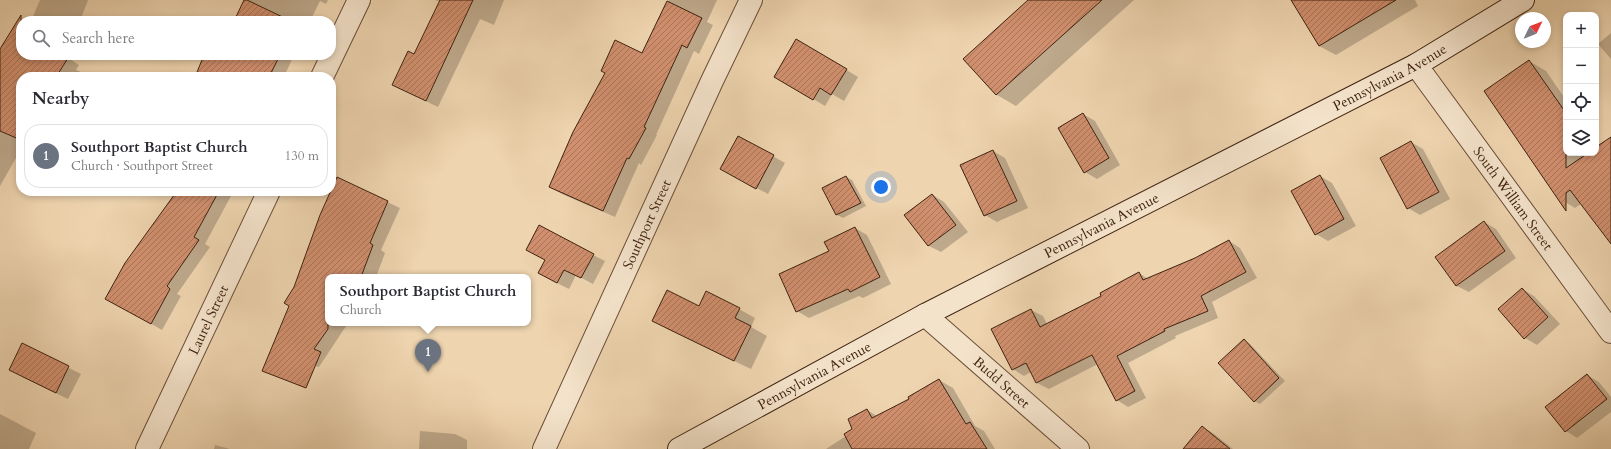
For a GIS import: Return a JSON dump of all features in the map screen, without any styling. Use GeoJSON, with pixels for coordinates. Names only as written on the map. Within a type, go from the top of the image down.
{"type":"FeatureCollection","features":[{"type":"Feature","properties":{"kind":"street"},"geometry":{"type":"LineString","coordinates":[[336,48],[359,0]]}},
{"type":"Feature","properties":{"kind":"street","name":"Southport Street"},"geometry":{"type":"LineString","coordinates":[[544,449],[712,80],[751,0]]}},
{"type":"Feature","properties":{"kind":"street","name":"Pennsylvania Avenue"},"geometry":{"type":"LineString","coordinates":[[679,449],[924,315],[1416,65],[1513,2]]}},
{"type":"Feature","properties":{"kind":"street"},"geometry":{"type":"LineString","coordinates":[[324,72],[330,60]]}},
{"type":"Feature","properties":{"kind":"street","name":"South William Street"},"geometry":{"type":"LineString","coordinates":[[1416,65],[1611,332]]}},
{"type":"Feature","properties":{"kind":"street","name":"Laurel Street"},"geometry":{"type":"LineString","coordinates":[[147,449],[267,196]]}},
{"type":"Feature","properties":{"kind":"street","name":"Budd Street"},"geometry":{"type":"LineString","coordinates":[[924,315],[1078,449]]}},
{"type":"Feature","properties":{"kind":"building"},"geometry":{"type":"Polygon","coordinates":[[[244,0],[247,0],[281,16],[236,16],[244,0]]]}},
{"type":"Feature","properties":{"kind":"building"},"geometry":{"type":"Polygon","coordinates":[[[440,0],[473,0],[426,101],[392,85],[408,51],[414,54],[440,0]]]}},
{"type":"Feature","properties":{"kind":"building"},"geometry":{"type":"Polygon","coordinates":[[[1028,0],[1102,0],[996,95],[963,59],[1028,0]]]}},
{"type":"Feature","properties":{"kind":"building"},"geometry":{"type":"Polygon","coordinates":[[[1291,0],[1396,0],[1319,46],[1291,0]]]}},
{"type":"Feature","properties":{"kind":"building"},"geometry":{"type":"Polygon","coordinates":[[[667,1],[702,18],[687,48],[682,45],[644,127],[646,128],[629,159],[627,158],[603,211],[549,187],[573,132],[605,73],[601,71],[615,40],[642,53],[667,1]]]}},
{"type":"Feature","properties":{"kind":"building"},"geometry":{"type":"Polygon","coordinates":[[[16,23],[16,60],[67,60],[59,72],[16,72],[16,138],[0,131],[0,49],[16,23]]]}},
{"type":"Feature","properties":{"kind":"building"},"geometry":{"type":"Polygon","coordinates":[[[796,39],[847,69],[831,95],[820,88],[813,100],[774,77],[796,39]]]}},
{"type":"Feature","properties":{"kind":"building"},"geometry":{"type":"Polygon","coordinates":[[[202,60],[278,60],[272,72],[197,72],[202,60]]]}},
{"type":"Feature","properties":{"kind":"building"},"geometry":{"type":"Polygon","coordinates":[[[1529,60],[1563,109],[1563,156],[1566,156],[1566,168],[1584,156],[1599,156],[1599,145],[1611,137],[1611,244],[1570,190],[1566,193],[1566,211],[1484,91],[1529,60]]]}},
{"type":"Feature","properties":{"kind":"building"},"geometry":{"type":"Polygon","coordinates":[[[1083,113],[1109,158],[1084,173],[1058,128],[1083,113]]]}},
{"type":"Feature","properties":{"kind":"building"},"geometry":{"type":"Polygon","coordinates":[[[738,136],[774,155],[756,189],[720,169],[738,136]]]}},
{"type":"Feature","properties":{"kind":"building"},"geometry":{"type":"Polygon","coordinates":[[[1411,141],[1439,192],[1407,209],[1380,158],[1411,141]]]}},
{"type":"Feature","properties":{"kind":"building"},"geometry":{"type":"Polygon","coordinates":[[[993,150],[1017,201],[984,216],[960,165],[993,150]]]}},
{"type":"Feature","properties":{"kind":"building"},"geometry":{"type":"Polygon","coordinates":[[[1320,175],[1344,219],[1315,235],[1291,191],[1320,175]]]}},
{"type":"Feature","properties":{"kind":"building"},"geometry":{"type":"Polygon","coordinates":[[[846,176],[861,203],[836,215],[822,188],[846,176]]]}},
{"type":"Feature","properties":{"kind":"building"},"geometry":{"type":"Polygon","coordinates":[[[337,177],[388,201],[370,243],[373,245],[362,274],[325,274],[325,326],[328,326],[328,329],[314,349],[321,352],[306,388],[262,371],[289,306],[284,303],[294,287],[320,215],[328,196],[336,196],[337,177]]]}},
{"type":"Feature","properties":{"kind":"building"},"geometry":{"type":"Polygon","coordinates":[[[932,194],[956,225],[928,246],[904,215],[932,194]]]}},
{"type":"Feature","properties":{"kind":"building"},"geometry":{"type":"Polygon","coordinates":[[[173,196],[216,196],[194,237],[199,240],[167,286],[170,289],[151,324],[105,299],[125,263],[173,196]]]}},
{"type":"Feature","properties":{"kind":"building"},"geometry":{"type":"Polygon","coordinates":[[[1484,221],[1505,251],[1456,286],[1435,257],[1484,221]]]}},
{"type":"Feature","properties":{"kind":"building"},"geometry":{"type":"Polygon","coordinates":[[[539,225],[594,254],[581,278],[564,270],[557,283],[538,273],[545,260],[526,250],[539,225]]]}},
{"type":"Feature","properties":{"kind":"building"},"geometry":{"type":"Polygon","coordinates":[[[855,227],[880,277],[850,292],[848,289],[796,312],[779,274],[829,251],[824,242],[855,227]]]}},
{"type":"Feature","properties":{"kind":"building"},"geometry":{"type":"Polygon","coordinates":[[[1229,240],[1246,272],[1201,296],[1208,311],[1164,329],[1165,331],[1117,356],[1135,391],[1116,401],[1092,355],[1036,383],[1026,363],[1012,370],[991,329],[1031,309],[1040,327],[1101,296],[1100,293],[1139,272],[1143,280],[1195,258],[1229,240]]]}},
{"type":"Feature","properties":{"kind":"building"},"geometry":{"type":"Polygon","coordinates":[[[1522,288],[1548,317],[1524,339],[1498,309],[1522,288]]]}},
{"type":"Feature","properties":{"kind":"building"},"geometry":{"type":"Polygon","coordinates":[[[667,290],[699,306],[706,291],[740,308],[735,318],[751,326],[734,361],[652,321],[667,290]]]}},
{"type":"Feature","properties":{"kind":"building"},"geometry":{"type":"Polygon","coordinates":[[[1244,339],[1279,378],[1254,402],[1218,363],[1244,339]]]}},
{"type":"Feature","properties":{"kind":"building"},"geometry":{"type":"Polygon","coordinates":[[[22,343],[69,366],[56,393],[9,370],[22,343]]]}},
{"type":"Feature","properties":{"kind":"building"},"geometry":{"type":"Polygon","coordinates":[[[1587,374],[1607,399],[1565,432],[1545,407],[1587,374]]]}},
{"type":"Feature","properties":{"kind":"building"},"geometry":{"type":"Polygon","coordinates":[[[939,379],[966,424],[970,422],[987,449],[852,449],[844,434],[852,429],[848,419],[867,409],[872,418],[909,399],[908,397],[939,379]]]}},
{"type":"Feature","properties":{"kind":"building"},"geometry":{"type":"Polygon","coordinates":[[[1202,426],[1230,449],[1183,449],[1202,426]]]}},
{"type":"Feature","properties":{"kind":"place","name":"Southport Baptist Church"},"geometry":{"type":"Point","coordinates":[428,372]}}]}
